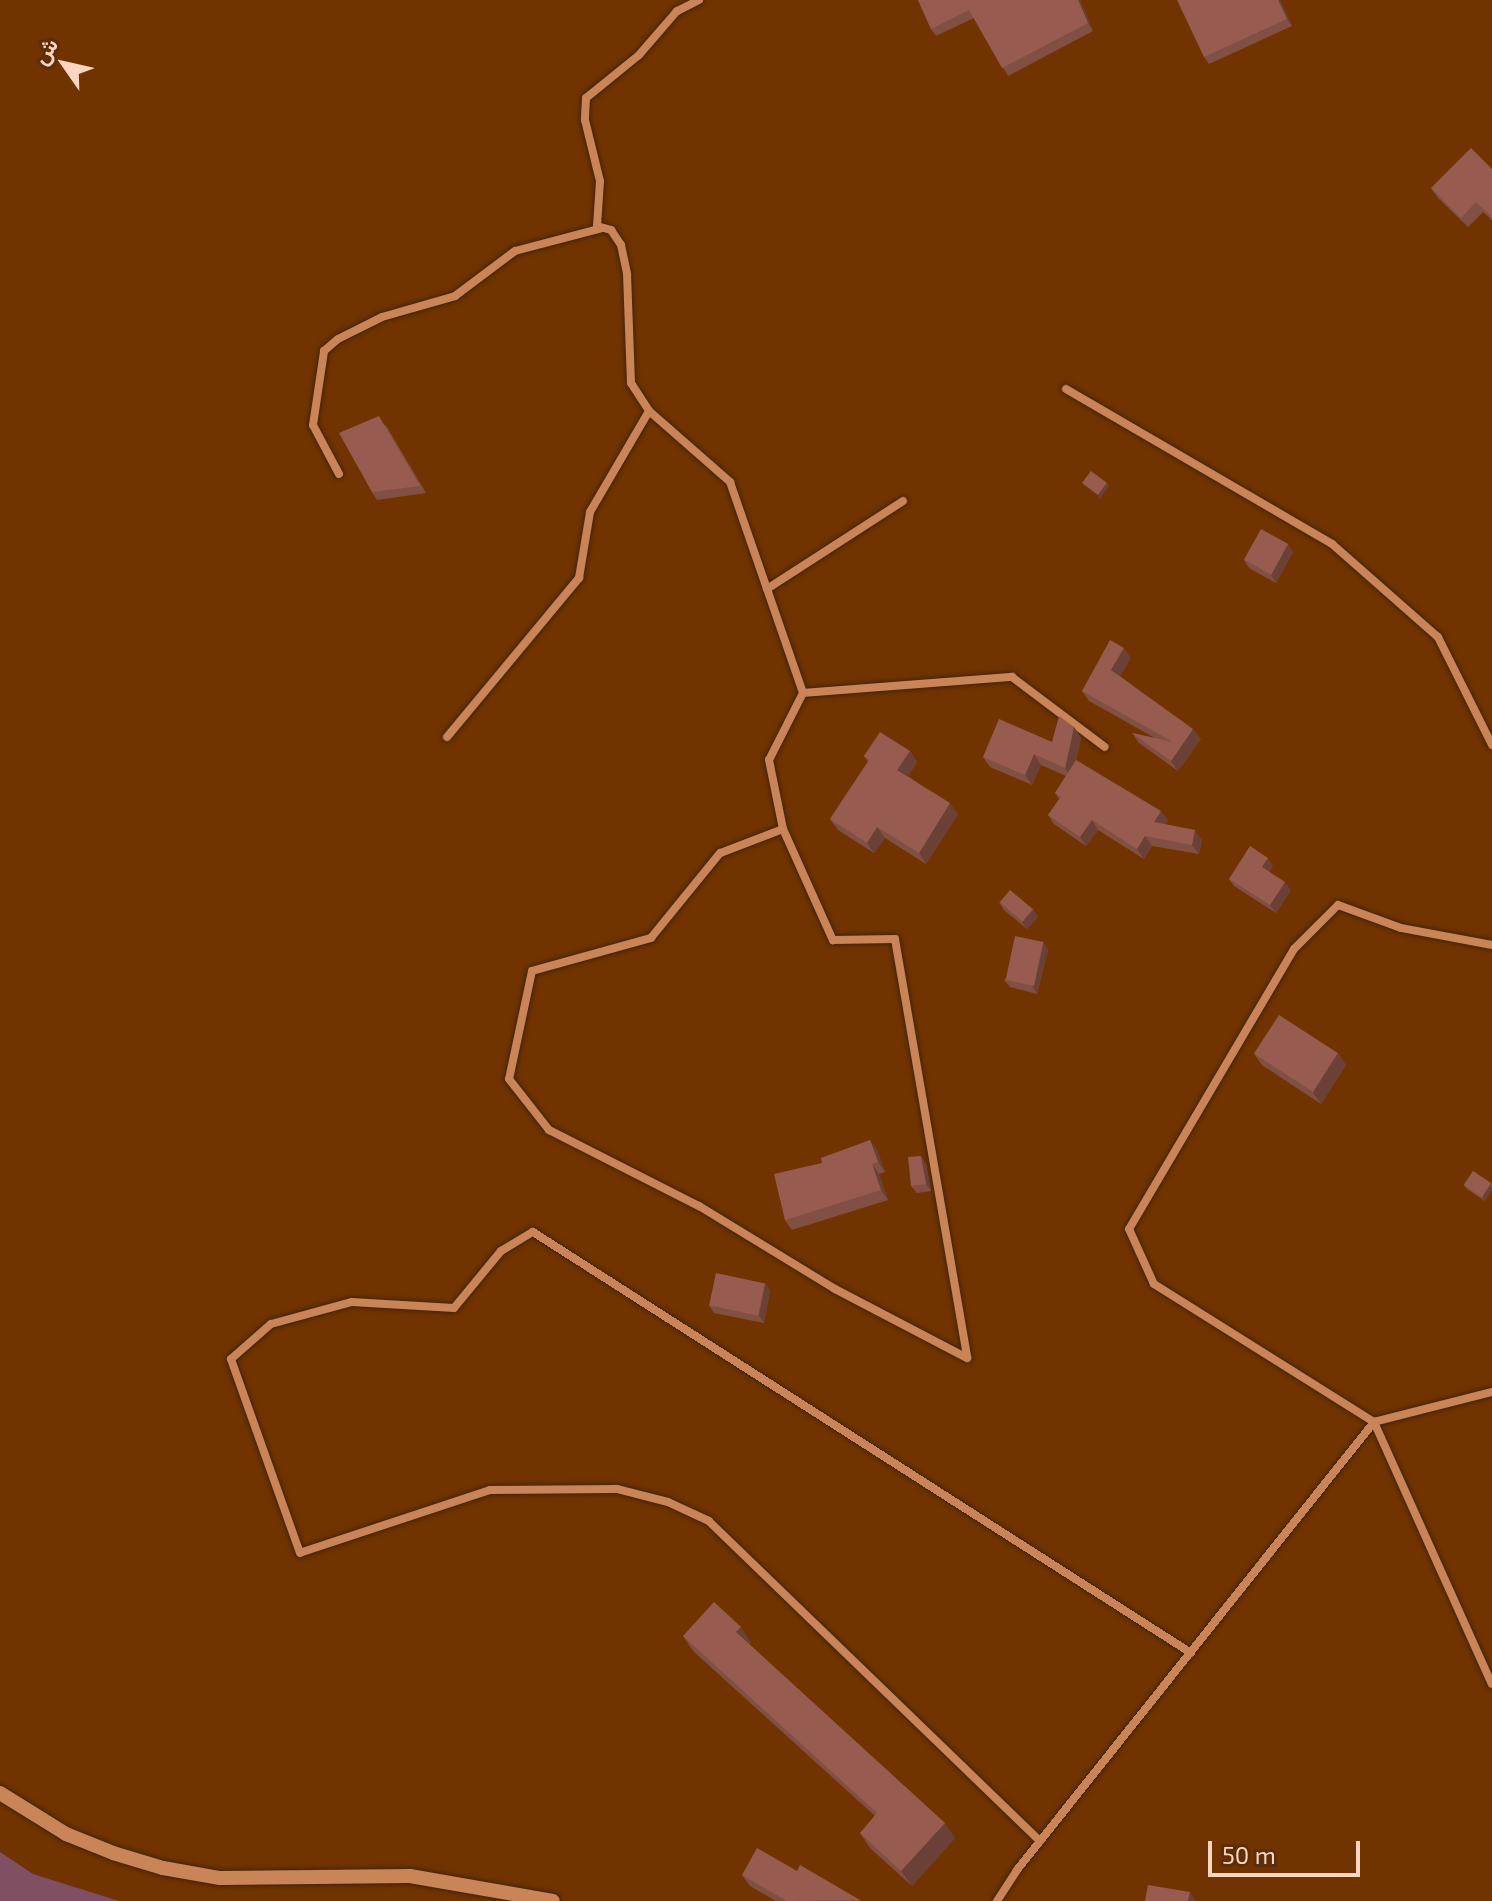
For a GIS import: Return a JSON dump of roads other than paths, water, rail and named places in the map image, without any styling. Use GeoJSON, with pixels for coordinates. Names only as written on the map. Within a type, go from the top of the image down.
{"type":"FeatureCollection","features":[{"type":"Feature","properties":{"kind":"street"},"geometry":{"type":"LineString","coordinates":[[699,0],[677,11],[639,55],[586,98],[585,120],[600,181],[597,226],[611,230],[621,245],[627,274],[631,383],[649,411],[730,482],[803,693],[769,760],[783,829],[833,940],[895,939],[967,1358],[835,1289],[699,1206],[549,1130],[509,1079],[532,971],[651,938],[720,853],[783,829]]}},
{"type":"Feature","properties":{"kind":"street"},"geometry":{"type":"LineString","coordinates":[[339,474],[313,425],[324,351],[338,339],[382,317],[455,296],[515,251],[602,228]]}},
{"type":"Feature","properties":{"kind":"street"},"geometry":{"type":"LineString","coordinates":[[1066,389],[1332,544],[1438,637],[1492,745]]}},
{"type":"Feature","properties":{"kind":"street"},"geometry":{"type":"LineString","coordinates":[[447,737],[579,578],[590,512],[649,411]]}},
{"type":"Feature","properties":{"kind":"street"},"geometry":{"type":"LineString","coordinates":[[767,589],[903,501]]}},
{"type":"Feature","properties":{"kind":"street"},"geometry":{"type":"LineString","coordinates":[[803,693],[1012,677],[1105,747]]}},
{"type":"Feature","properties":{"kind":"street"},"geometry":{"type":"LineString","coordinates":[[1492,945],[1401,928],[1338,905],[1294,949],[1129,1229],[1154,1284],[1374,1422],[1492,1684]]}},
{"type":"Feature","properties":{"kind":"street"},"geometry":{"type":"LineString","coordinates":[[1040,1841],[709,1521],[668,1502],[617,1489],[490,1490],[300,1553],[231,1359],[271,1324],[352,1302],[454,1308],[501,1251],[533,1232],[1191,1653]]}},
{"type":"Feature","properties":{"kind":"street"},"geometry":{"type":"LineString","coordinates":[[997,1901],[1040,1841],[1374,1422],[1492,1392]]}},
{"type":"Feature","properties":{"kind":"street"},"geometry":{"type":"LineString","coordinates":[[0,1793],[66,1834],[113,1853],[177,1870],[220,1878],[410,1876],[553,1901]]}}]}
